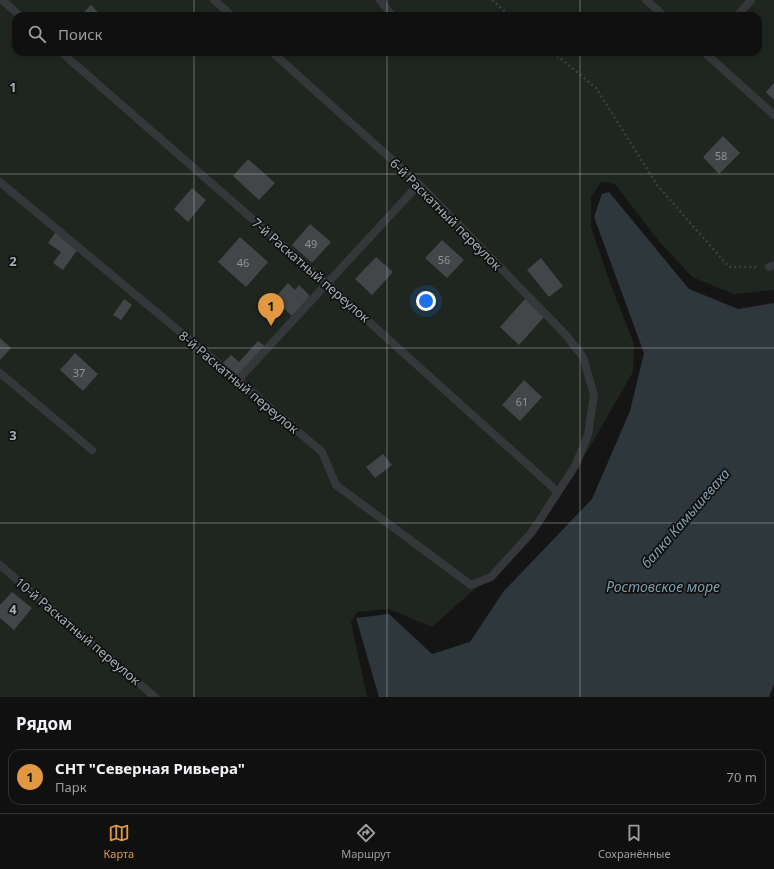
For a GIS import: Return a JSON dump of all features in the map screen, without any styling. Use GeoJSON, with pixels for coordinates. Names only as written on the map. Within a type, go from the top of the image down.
{"type":"FeatureCollection","features":[{"type":"Feature","properties":{"kind":"lane"},"geometry":{"type":"LineString","coordinates":[[2,0],[16,12]]}},
{"type":"Feature","properties":{"kind":"lane"},"geometry":{"type":"LineString","coordinates":[[214,0],[228,12]]}},
{"type":"Feature","properties":{"kind":"lane"},"geometry":{"type":"LineString","coordinates":[[380,0],[389,12]]}},
{"type":"Feature","properties":{"kind":"lane"},"geometry":{"type":"LineString","coordinates":[[646,0],[660,12]]}},
{"type":"Feature","properties":{"kind":"lane"},"geometry":{"type":"LineString","coordinates":[[740,12],[751,0]]}},
{"type":"Feature","properties":{"kind":"lane","name":"7-й Раскатный переулок"},"geometry":{"type":"LineString","coordinates":[[66,56],[327,284],[558,492]]}},
{"type":"Feature","properties":{"kind":"lane","name":"6-й Раскатный переулок"},"geometry":{"type":"LineString","coordinates":[[276,56],[419,184],[566,334],[583,357],[594,395],[588,435],[575,466],[558,492]]}},
{"type":"Feature","properties":{"kind":"lane"},"geometry":{"type":"LineString","coordinates":[[708,56],[774,115]]}},
{"type":"Feature","properties":{"kind":"lane","name":"8-й Раскатный переулок"},"geometry":{"type":"LineString","coordinates":[[0,182],[322,452],[336,485],[471,585],[491,577],[507,561],[532,532],[558,492]]}},
{"type":"Feature","properties":{"kind":"lane"},"geometry":{"type":"LineString","coordinates":[[238,380],[419,184]]}},
{"type":"Feature","properties":{"kind":"lane"},"geometry":{"type":"LineString","coordinates":[[0,373],[92,450]]}},
{"type":"Feature","properties":{"kind":"lane","name":"10-й Раскатный переулок"},"geometry":{"type":"LineString","coordinates":[[0,565],[156,697]]}},
{"type":"Feature","properties":{"kind":"path"},"geometry":{"type":"LineString","coordinates":[[492,0],[506,12]]}},
{"type":"Feature","properties":{"kind":"path"},"geometry":{"type":"LineString","coordinates":[[558,56],[596,88],[658,185],[729,267],[772,266]]}},
{"type":"Feature","properties":{"kind":"shaded area"},"geometry":{"type":"Polygon","coordinates":[[[0,0],[774,0],[774,290],[734,294],[692,277],[658,240],[615,184],[601,182],[591,197],[591,227],[609,280],[634,344],[633,372],[551,510],[506,561],[432,627],[389,609],[357,612],[351,622],[367,697],[0,697],[0,0]]]}},
{"type":"Feature","properties":{"kind":"water","name":"Ростовское море"},"geometry":{"type":"Polygon","coordinates":[[[609,192],[689,289],[738,309],[774,303],[774,684],[769,697],[379,697],[356,618],[389,614],[432,654],[470,642],[503,592],[592,499],[630,411],[644,353],[594,217],[602,194],[609,192]]]}},
{"type":"Feature","properties":{"kind":"building"},"geometry":{"type":"Polygon","coordinates":[[[91,5],[98,12],[84,12],[91,5]]]}},
{"type":"Feature","properties":{"kind":"building"},"geometry":{"type":"Polygon","coordinates":[[[774,83],[774,100],[766,92],[774,83]]]}},
{"type":"Feature","properties":{"kind":"building"},"geometry":{"type":"Polygon","coordinates":[[[723,136],[740,153],[719,174],[703,157],[723,136]]]}},
{"type":"Feature","properties":{"kind":"building"},"geometry":{"type":"Polygon","coordinates":[[[248,159],[275,183],[259,200],[233,176],[248,159]]]}},
{"type":"Feature","properties":{"kind":"building"},"geometry":{"type":"Polygon","coordinates":[[[192,188],[206,200],[188,222],[174,209],[192,188]]]}},
{"type":"Feature","properties":{"kind":"building"},"geometry":{"type":"Polygon","coordinates":[[[310,224],[331,242],[312,263],[292,245],[310,224]]]}},
{"type":"Feature","properties":{"kind":"building"},"geometry":{"type":"Polygon","coordinates":[[[55,233],[78,249],[63,270],[53,263],[61,252],[48,243],[55,233]]]}},
{"type":"Feature","properties":{"kind":"building"},"geometry":{"type":"Polygon","coordinates":[[[240,237],[268,262],[246,287],[218,262],[240,237]]]}},
{"type":"Feature","properties":{"kind":"building"},"geometry":{"type":"Polygon","coordinates":[[[442,240],[464,260],[447,278],[425,258],[442,240]]]}},
{"type":"Feature","properties":{"kind":"building"},"geometry":{"type":"Polygon","coordinates":[[[376,257],[393,272],[372,295],[355,279],[376,257]]]}},
{"type":"Feature","properties":{"kind":"building"},"geometry":{"type":"Polygon","coordinates":[[[541,258],[563,286],[549,297],[527,270],[541,258]]]}},
{"type":"Feature","properties":{"kind":"building"},"geometry":{"type":"Polygon","coordinates":[[[288,283],[295,290],[299,285],[310,296],[292,316],[274,299],[288,283]]]}},
{"type":"Feature","properties":{"kind":"building"},"geometry":{"type":"Polygon","coordinates":[[[124,299],[132,305],[121,320],[113,315],[124,299]]]}},
{"type":"Feature","properties":{"kind":"building"},"geometry":{"type":"Polygon","coordinates":[[[525,299],[544,317],[519,345],[500,327],[525,299]]]}},
{"type":"Feature","properties":{"kind":"building"},"geometry":{"type":"Polygon","coordinates":[[[0,338],[11,348],[0,360],[0,338]]]}},
{"type":"Feature","properties":{"kind":"building"},"geometry":{"type":"Polygon","coordinates":[[[258,341],[265,346],[238,376],[223,363],[231,355],[239,362],[258,341]]]}},
{"type":"Feature","properties":{"kind":"building"},"geometry":{"type":"Polygon","coordinates":[[[75,353],[98,374],[83,391],[60,370],[75,353]]]}},
{"type":"Feature","properties":{"kind":"building"},"geometry":{"type":"Polygon","coordinates":[[[524,380],[542,397],[520,421],[502,405],[524,380]]]}},
{"type":"Feature","properties":{"kind":"building"},"geometry":{"type":"Polygon","coordinates":[[[383,454],[392,465],[375,478],[366,467],[383,454]]]}},
{"type":"Feature","properties":{"kind":"building"},"geometry":{"type":"Polygon","coordinates":[[[12,592],[32,608],[14,630],[0,618],[0,605],[12,592]]]}},
{"type":"Feature","properties":{"kind":"place","name":"СНТ \"Северная Ривьера\""},"geometry":{"type":"Point","coordinates":[271,326]}},
{"type":"Feature","properties":{"kind":"water label","name":"балка Камышеваха"},"geometry":{"type":"Point","coordinates":[685,518]}}]}
